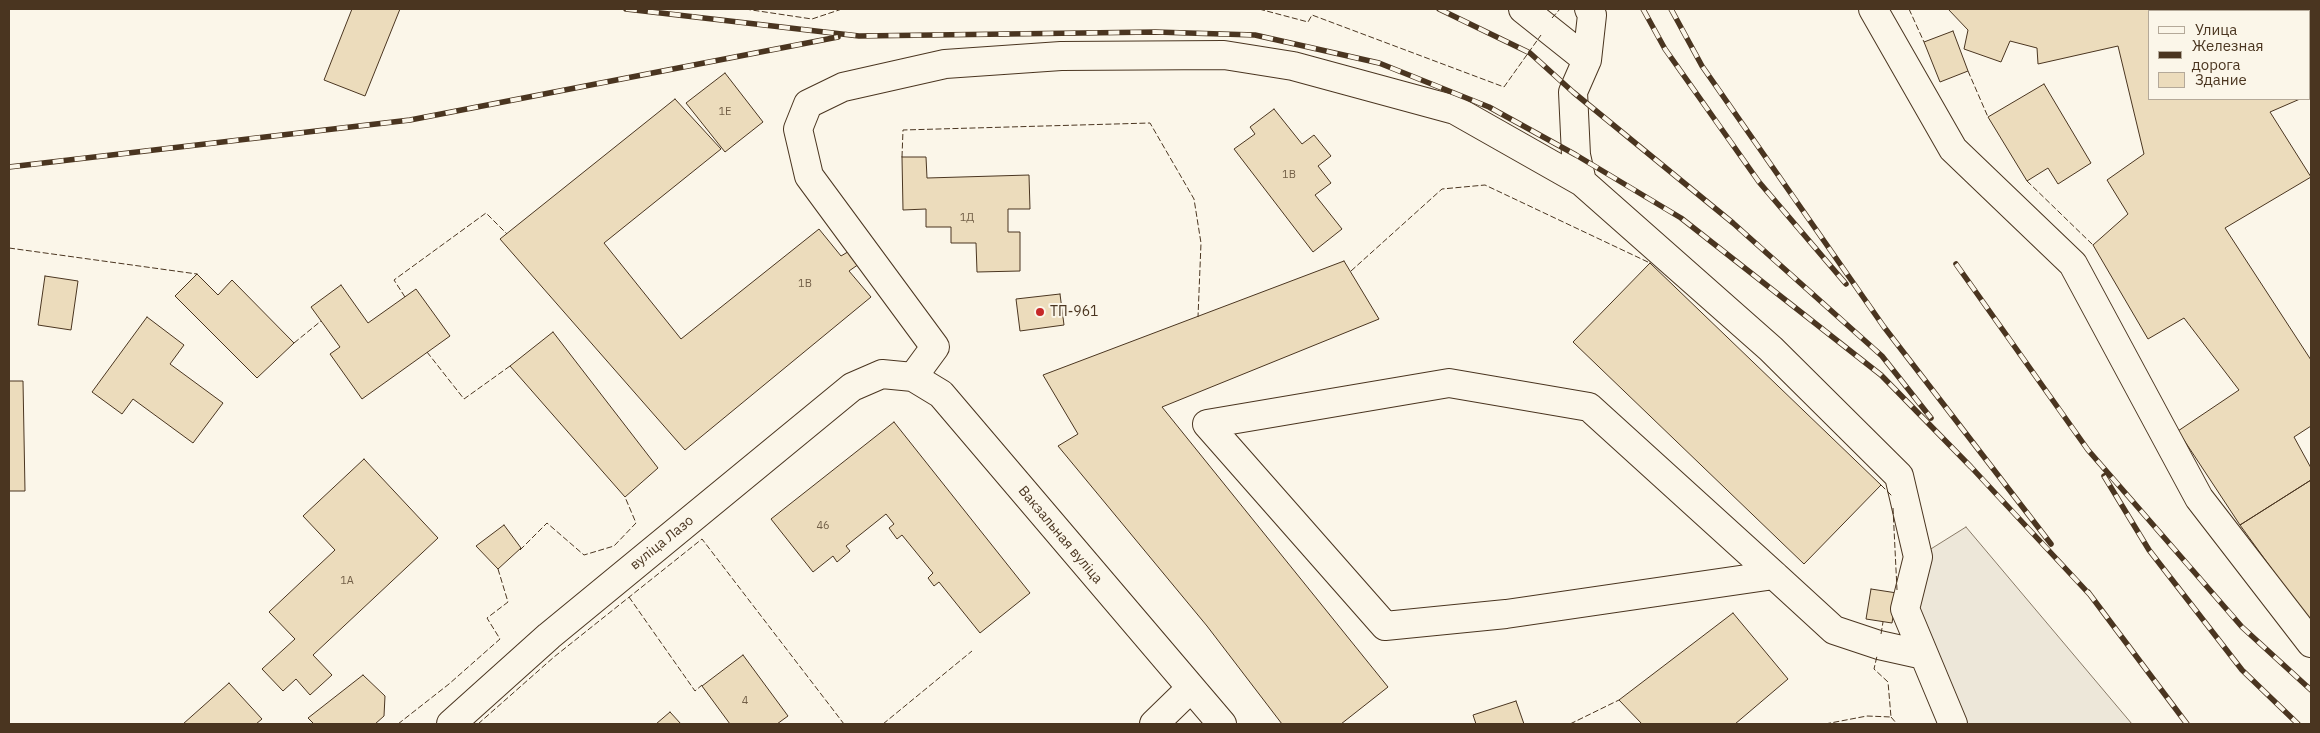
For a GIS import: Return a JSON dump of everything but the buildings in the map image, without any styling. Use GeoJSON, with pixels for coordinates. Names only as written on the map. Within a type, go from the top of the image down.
{"type":"FeatureCollection","features":[{"type":"Feature","properties":{"kind":"street"},"geometry":{"type":"LineString","coordinates":[[1524,9],[1587,60]]}},
{"type":"Feature","properties":{"kind":"street"},"geometry":{"type":"LineString","coordinates":[[1582,182],[1576,154],[1573,92],[1587,60],[1592,15],[1589,9]]}},
{"type":"Feature","properties":{"kind":"street"},"geometry":{"type":"LineString","coordinates":[[1872,9],[1953,149],[2073,264],[2200,498],[2311,643]]}},
{"type":"Feature","properties":{"kind":"street"},"geometry":{"type":"LineString","coordinates":[[913,377],[934,347],[809,176],[798,129],[808,104],[843,86],[945,64],[1061,56],[1224,55],[1292,66],[1455,110],[1582,182],[1771,349],[1899,476],[1918,557],[1905,609],[1953,724]]}},
{"type":"Feature","properties":{"kind":"street","name":"Вакзальная вуліца"},"geometry":{"type":"LineString","coordinates":[[882,374],[913,377],[941,394],[1190,689],[1222,724]]}},
{"type":"Feature","properties":{"kind":"street","name":"вуліца Лазо"},"geometry":{"type":"LineString","coordinates":[[451,724],[550,636],[852,387],[882,374]]}},
{"type":"Feature","properties":{"kind":"street"},"geometry":{"type":"LineString","coordinates":[[1774,575],[1506,614],[1385,626],[1207,424],[1449,383],[1589,407],[1774,575],[1834,630],[1878,645],[1924,655]]}},
{"type":"Feature","properties":{"kind":"street"},"geometry":{"type":"LineString","coordinates":[[1154,724],[1190,689]]}},
{"type":"Feature","properties":{"kind":"shaded area"},"geometry":{"type":"Polygon","coordinates":[[[1966,527],[2132,724],[1953,724],[1905,609],[1918,557],[1966,527]]]}},
{"type":"Feature","properties":{"kind":"railway"},"geometry":{"type":"LineString","coordinates":[[626,9],[859,36],[1155,32],[1255,35],[1379,63],[1489,107],[1576,155],[1681,218],[1881,375],[1971,467],[2092,597]]}},
{"type":"Feature","properties":{"kind":"railway"},"geometry":{"type":"LineString","coordinates":[[1439,9],[1530,53],[1573,92],[1733,223],[1882,356],[1931,418]]}},
{"type":"Feature","properties":{"kind":"railway"},"geometry":{"type":"LineString","coordinates":[[1643,9],[1665,49],[1759,182],[1846,284]]}},
{"type":"Feature","properties":{"kind":"railway"},"geometry":{"type":"LineString","coordinates":[[1671,9],[1702,66],[1884,327],[2051,544]]}},
{"type":"Feature","properties":{"kind":"railway"},"geometry":{"type":"LineString","coordinates":[[9,167],[410,120],[838,37]]}},
{"type":"Feature","properties":{"kind":"railway"},"geometry":{"type":"LineString","coordinates":[[1956,264],[2088,450],[2242,627],[2311,690]]}},
{"type":"Feature","properties":{"kind":"railway"},"geometry":{"type":"LineString","coordinates":[[2104,476],[2149,550],[2242,670],[2298,724]]}},
{"type":"Feature","properties":{"kind":"railway"},"geometry":{"type":"LineString","coordinates":[[2088,592],[2187,724]]}},
{"type":"Feature","properties":{"kind":"fence"},"geometry":{"type":"LineString","coordinates":[[745,9],[812,19],[842,9]]}},
{"type":"Feature","properties":{"kind":"fence"},"geometry":{"type":"LineString","coordinates":[[1259,9],[1308,22],[1312,15],[1504,87],[1541,35]]}},
{"type":"Feature","properties":{"kind":"fence"},"geometry":{"type":"LineString","coordinates":[[1552,18],[1560,9]]}},
{"type":"Feature","properties":{"kind":"fence"},"geometry":{"type":"LineString","coordinates":[[1909,9],[1924,42]]}},
{"type":"Feature","properties":{"kind":"fence"},"geometry":{"type":"LineString","coordinates":[[1968,71],[1988,117]]}},
{"type":"Feature","properties":{"kind":"fence"},"geometry":{"type":"LineString","coordinates":[[902,157],[903,130],[1150,123],[1194,199],[1201,243],[1198,317]]}},
{"type":"Feature","properties":{"kind":"fence"},"geometry":{"type":"LineString","coordinates":[[2027,181],[2093,245]]}},
{"type":"Feature","properties":{"kind":"fence"},"geometry":{"type":"LineString","coordinates":[[1351,271],[1442,189],[1485,185],[1650,263]]}},
{"type":"Feature","properties":{"kind":"fence"},"geometry":{"type":"LineString","coordinates":[[405,297],[394,280],[486,213],[507,234]]}},
{"type":"Feature","properties":{"kind":"fence"},"geometry":{"type":"LineString","coordinates":[[9,248],[197,274]]}},
{"type":"Feature","properties":{"kind":"fence"},"geometry":{"type":"LineString","coordinates":[[294,343],[321,321]]}},
{"type":"Feature","properties":{"kind":"fence"},"geometry":{"type":"LineString","coordinates":[[427,352],[464,399],[510,366]]}},
{"type":"Feature","properties":{"kind":"fence"},"geometry":{"type":"LineString","coordinates":[[1881,485],[1892,496]]}},
{"type":"Feature","properties":{"kind":"fence"},"geometry":{"type":"LineString","coordinates":[[520,550],[547,523],[584,555],[614,546],[636,523],[625,497]]}},
{"type":"Feature","properties":{"kind":"fence"},"geometry":{"type":"LineString","coordinates":[[1893,508],[1897,590]]}},
{"type":"Feature","properties":{"kind":"fence"},"geometry":{"type":"LineString","coordinates":[[478,724],[554,657],[702,539],[844,724]]}},
{"type":"Feature","properties":{"kind":"fence"},"geometry":{"type":"LineString","coordinates":[[398,724],[449,684],[500,639],[487,618],[508,602],[498,569],[500,568]]}},
{"type":"Feature","properties":{"kind":"fence"},"geometry":{"type":"LineString","coordinates":[[629,597],[695,691],[702,685]]}},
{"type":"Feature","properties":{"kind":"fence"},"geometry":{"type":"LineString","coordinates":[[1881,634],[1883,622]]}},
{"type":"Feature","properties":{"kind":"fence"},"geometry":{"type":"LineString","coordinates":[[883,724],[972,651]]}},
{"type":"Feature","properties":{"kind":"fence"},"geometry":{"type":"LineString","coordinates":[[1825,724],[1867,716],[1891,717],[1888,682],[1874,669],[1877,656]]}},
{"type":"Feature","properties":{"kind":"fence"},"geometry":{"type":"LineString","coordinates":[[1570,724],[1619,700]]}},
{"type":"Feature","properties":{"kind":"fence"},"geometry":{"type":"LineString","coordinates":[[1891,717],[1897,724]]}},
{"type":"Feature","properties":{"kind":"place","name":"ТП-961"},"geometry":{"type":"Point","coordinates":[1040,312]}}]}
